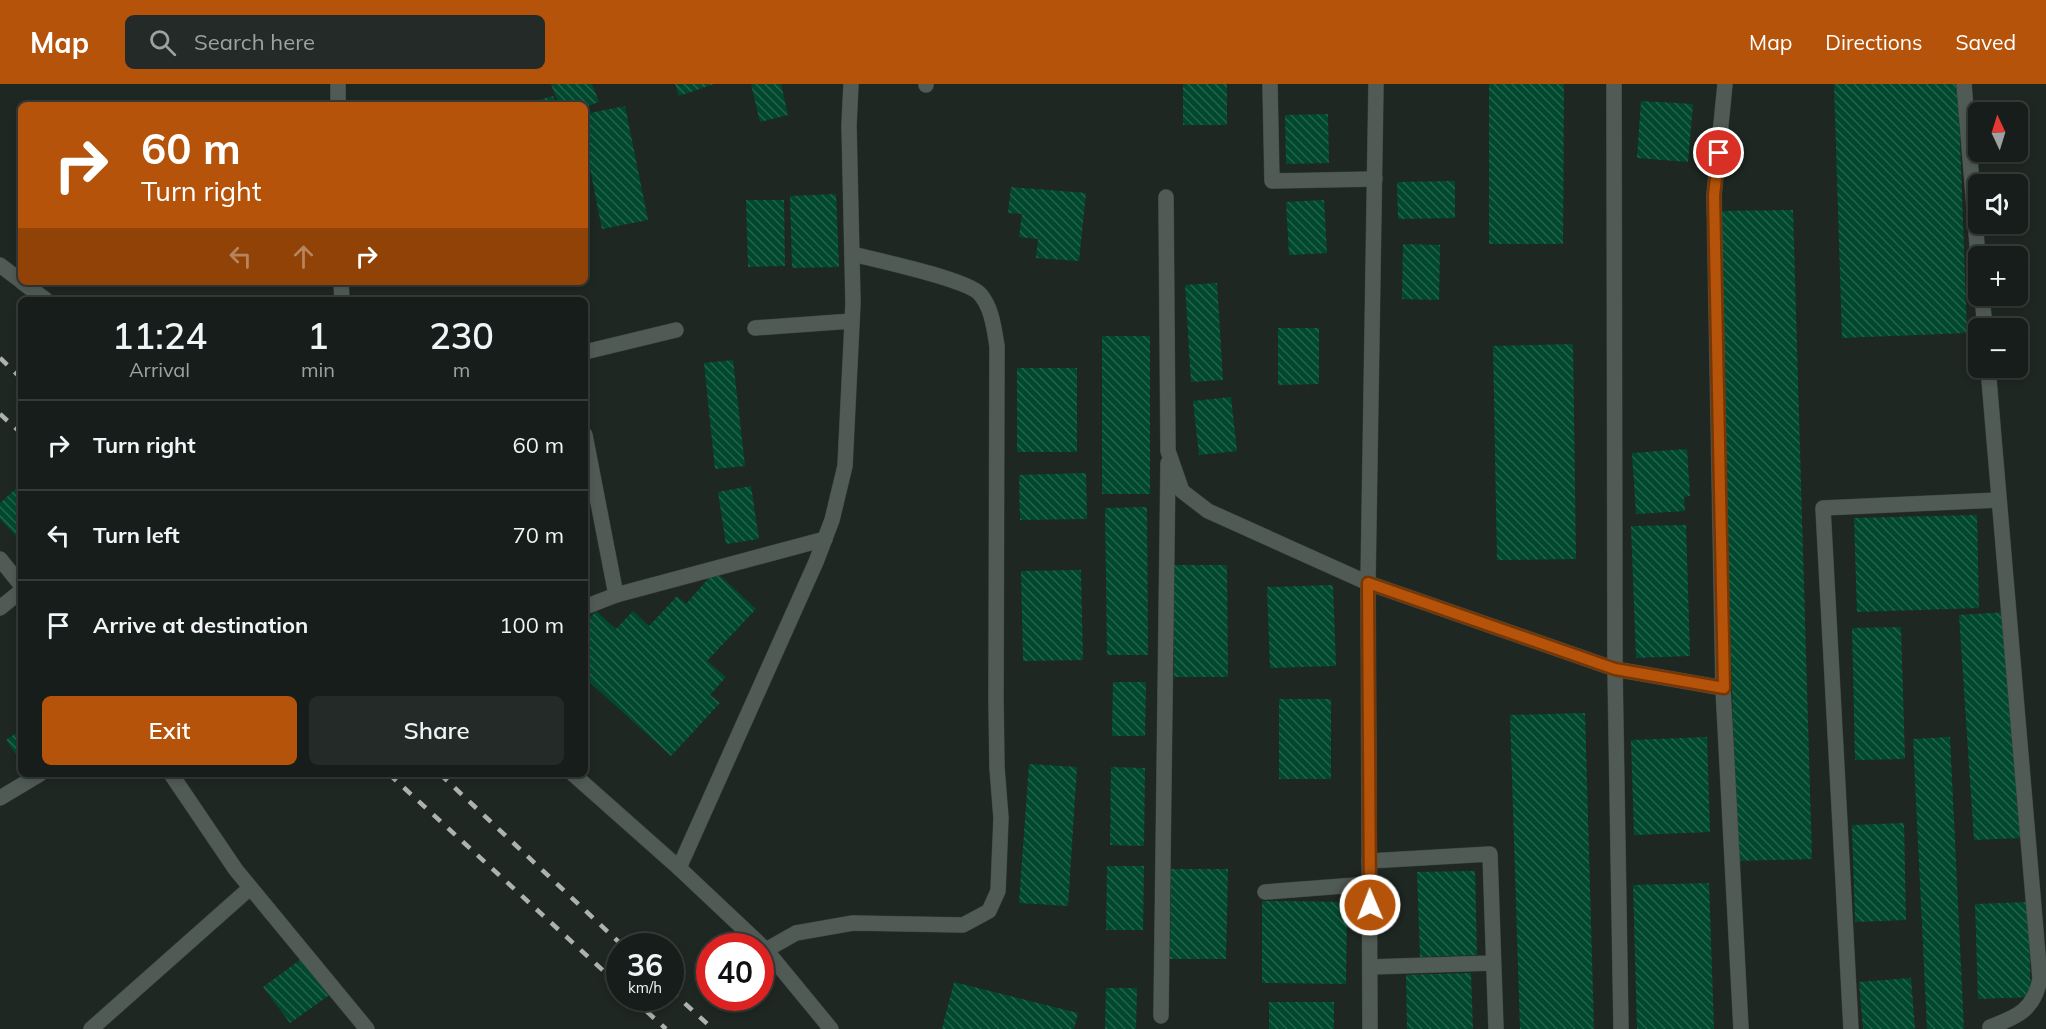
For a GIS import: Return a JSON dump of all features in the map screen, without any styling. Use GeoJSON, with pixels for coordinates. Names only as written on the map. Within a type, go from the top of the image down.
{"type":"FeatureCollection","features":[{"type":"Feature","properties":{"kind":"street"},"geometry":{"type":"LineString","coordinates":[[338,84],[338,102]]}},
{"type":"Feature","properties":{"kind":"street"},"geometry":{"type":"LineString","coordinates":[[678,868],[825,539],[845,466],[852,321],[849,125],[851,84]]}},
{"type":"Feature","properties":{"kind":"street"},"geometry":{"type":"LineString","coordinates":[[1270,84],[1272,181],[1375,178]]}},
{"type":"Feature","properties":{"kind":"street"},"geometry":{"type":"LineString","coordinates":[[1370,1029],[1368,583],[1376,84]]}},
{"type":"Feature","properties":{"kind":"street"},"geometry":{"type":"LineString","coordinates":[[1614,84],[1615,669],[1621,1029]]}},
{"type":"Feature","properties":{"kind":"street"},"geometry":{"type":"LineString","coordinates":[[1725,84],[1714,195],[1724,688],[1741,1029]]}},
{"type":"Feature","properties":{"kind":"street"},"geometry":{"type":"LineString","coordinates":[[1964,84],[1977,246]]}},
{"type":"Feature","properties":{"kind":"street"},"geometry":{"type":"LineString","coordinates":[[1161,1016],[1168,451],[1166,197]]}},
{"type":"Feature","properties":{"kind":"street"},"geometry":{"type":"LineString","coordinates":[[774,945],[796,933],[853,923],[963,925],[989,911],[998,891],[1001,818],[997,768],[996,701],[997,346],[992,316],[979,293],[951,280],[852,254]]}},
{"type":"Feature","properties":{"kind":"street"},"geometry":{"type":"LineString","coordinates":[[0,265],[18,279]]}},
{"type":"Feature","properties":{"kind":"street"},"geometry":{"type":"LineString","coordinates":[[26,285],[42,297]]}},
{"type":"Feature","properties":{"kind":"street"},"geometry":{"type":"LineString","coordinates":[[755,328],[852,321]]}},
{"type":"Feature","properties":{"kind":"street"},"geometry":{"type":"LineString","coordinates":[[588,351],[676,330]]}},
{"type":"Feature","properties":{"kind":"street"},"geometry":{"type":"LineString","coordinates":[[1989,378],[2040,979],[2037,993],[2030,1006],[2010,1020],[1990,1027]]}},
{"type":"Feature","properties":{"kind":"street"},"geometry":{"type":"LineString","coordinates":[[588,450],[616,594]]}},
{"type":"Feature","properties":{"kind":"street"},"geometry":{"type":"LineString","coordinates":[[1168,451],[1182,490],[1208,511],[1368,583],[1615,669],[1724,688]]}},
{"type":"Feature","properties":{"kind":"street"},"geometry":{"type":"LineString","coordinates":[[1851,1029],[1823,508],[1999,500]]}},
{"type":"Feature","properties":{"kind":"street"},"geometry":{"type":"LineString","coordinates":[[588,606],[616,594],[825,539]]}},
{"type":"Feature","properties":{"kind":"street"},"geometry":{"type":"LineString","coordinates":[[0,559],[18,581]]}},
{"type":"Feature","properties":{"kind":"street"},"geometry":{"type":"LineString","coordinates":[[0,608],[18,593]]}},
{"type":"Feature","properties":{"kind":"street"},"geometry":{"type":"LineString","coordinates":[[0,798],[35,777]]}},
{"type":"Feature","properties":{"kind":"street"},"geometry":{"type":"LineString","coordinates":[[173,777],[236,870],[367,1029]]}},
{"type":"Feature","properties":{"kind":"street"},"geometry":{"type":"LineString","coordinates":[[576,777],[748,933]]}},
{"type":"Feature","properties":{"kind":"street"},"geometry":{"type":"LineString","coordinates":[[1369,861],[1490,854],[1496,1029]]}},
{"type":"Feature","properties":{"kind":"street"},"geometry":{"type":"LineString","coordinates":[[1265,892],[1369,884]]}},
{"type":"Feature","properties":{"kind":"street"},"geometry":{"type":"LineString","coordinates":[[90,1029],[250,888]]}},
{"type":"Feature","properties":{"kind":"street"},"geometry":{"type":"LineString","coordinates":[[774,960],[831,1029]]}},
{"type":"Feature","properties":{"kind":"street"},"geometry":{"type":"LineString","coordinates":[[1370,967],[1493,963]]}},
{"type":"Feature","properties":{"kind":"building"},"geometry":{"type":"Polygon","coordinates":[[[551,84],[592,84],[599,102],[588,106],[588,102],[558,102],[551,84]]]}},
{"type":"Feature","properties":{"kind":"building"},"geometry":{"type":"Polygon","coordinates":[[[675,84],[714,84],[679,96],[675,84]]]}},
{"type":"Feature","properties":{"kind":"building"},"geometry":{"type":"Polygon","coordinates":[[[751,84],[781,84],[788,115],[760,122],[751,84]]]}},
{"type":"Feature","properties":{"kind":"building"},"geometry":{"type":"Polygon","coordinates":[[[1183,84],[1227,84],[1227,125],[1183,125],[1183,84]]]}},
{"type":"Feature","properties":{"kind":"building"},"geometry":{"type":"Polygon","coordinates":[[[1489,84],[1564,84],[1563,244],[1489,244],[1489,84]]]}},
{"type":"Feature","properties":{"kind":"building"},"geometry":{"type":"Polygon","coordinates":[[[1834,84],[1958,84],[1967,333],[1842,338],[1834,84]]]}},
{"type":"Feature","properties":{"kind":"building"},"geometry":{"type":"Polygon","coordinates":[[[553,96],[555,102],[532,102],[553,96]]]}},
{"type":"Feature","properties":{"kind":"building"},"geometry":{"type":"Polygon","coordinates":[[[1641,101],[1693,104],[1688,162],[1637,158],[1641,101]]]}},
{"type":"Feature","properties":{"kind":"building"},"geometry":{"type":"Polygon","coordinates":[[[625,106],[648,220],[602,229],[588,158],[588,113],[625,106]]]}},
{"type":"Feature","properties":{"kind":"building"},"geometry":{"type":"Polygon","coordinates":[[[1328,114],[1329,163],[1286,164],[1285,115],[1328,114]]]}},
{"type":"Feature","properties":{"kind":"building"},"geometry":{"type":"Polygon","coordinates":[[[1455,181],[1455,218],[1398,219],[1397,182],[1455,181]]]}},
{"type":"Feature","properties":{"kind":"building"},"geometry":{"type":"Polygon","coordinates":[[[1011,187],[1086,193],[1079,261],[1036,258],[1038,239],[1019,237],[1022,214],[1008,213],[1011,187]]]}},
{"type":"Feature","properties":{"kind":"building"},"geometry":{"type":"Polygon","coordinates":[[[836,194],[839,267],[792,268],[790,196],[836,194]]]}},
{"type":"Feature","properties":{"kind":"building"},"geometry":{"type":"Polygon","coordinates":[[[746,200],[784,200],[785,266],[748,267],[746,200]]]}},
{"type":"Feature","properties":{"kind":"building"},"geometry":{"type":"Polygon","coordinates":[[[1324,200],[1327,253],[1289,255],[1286,202],[1324,200]]]}},
{"type":"Feature","properties":{"kind":"building"},"geometry":{"type":"Polygon","coordinates":[[[1793,210],[1812,859],[1737,861],[1718,211],[1793,210]]]}},
{"type":"Feature","properties":{"kind":"building"},"geometry":{"type":"Polygon","coordinates":[[[1403,244],[1440,245],[1439,300],[1402,299],[1403,244]]]}},
{"type":"Feature","properties":{"kind":"building"},"geometry":{"type":"Polygon","coordinates":[[[1217,283],[1223,380],[1191,382],[1185,285],[1217,283]]]}},
{"type":"Feature","properties":{"kind":"building"},"geometry":{"type":"Polygon","coordinates":[[[1278,328],[1319,328],[1319,384],[1278,385],[1278,328]]]}},
{"type":"Feature","properties":{"kind":"building"},"geometry":{"type":"Polygon","coordinates":[[[1102,336],[1150,336],[1150,494],[1102,494],[1102,336]]]}},
{"type":"Feature","properties":{"kind":"building"},"geometry":{"type":"Polygon","coordinates":[[[1573,344],[1576,559],[1497,560],[1493,346],[1573,344]]]}},
{"type":"Feature","properties":{"kind":"building"},"geometry":{"type":"Polygon","coordinates":[[[733,360],[745,466],[715,469],[704,363],[733,360]]]}},
{"type":"Feature","properties":{"kind":"building"},"geometry":{"type":"Polygon","coordinates":[[[1017,368],[1077,368],[1077,452],[1017,452],[1017,368]]]}},
{"type":"Feature","properties":{"kind":"building"},"geometry":{"type":"Polygon","coordinates":[[[1231,397],[1237,451],[1199,455],[1193,401],[1231,397]]]}},
{"type":"Feature","properties":{"kind":"building"},"geometry":{"type":"Polygon","coordinates":[[[1687,449],[1690,496],[1684,497],[1685,511],[1636,514],[1632,453],[1687,449]]]}},
{"type":"Feature","properties":{"kind":"building"},"geometry":{"type":"Polygon","coordinates":[[[1086,473],[1087,519],[1020,520],[1019,475],[1086,473]]]}},
{"type":"Feature","properties":{"kind":"building"},"geometry":{"type":"Polygon","coordinates":[[[751,486],[759,539],[726,544],[718,492],[751,486]]]}},
{"type":"Feature","properties":{"kind":"building"},"geometry":{"type":"Polygon","coordinates":[[[18,487],[18,538],[0,519],[0,503],[18,487]]]}},
{"type":"Feature","properties":{"kind":"building"},"geometry":{"type":"Polygon","coordinates":[[[1147,507],[1148,655],[1107,655],[1105,508],[1147,507]]]}},
{"type":"Feature","properties":{"kind":"building"},"geometry":{"type":"Polygon","coordinates":[[[1977,515],[1979,608],[1857,612],[1854,518],[1977,515]]]}},
{"type":"Feature","properties":{"kind":"building"},"geometry":{"type":"Polygon","coordinates":[[[1686,525],[1690,656],[1636,658],[1631,526],[1686,525]]]}},
{"type":"Feature","properties":{"kind":"building"},"geometry":{"type":"Polygon","coordinates":[[[1174,565],[1227,565],[1228,677],[1174,677],[1174,565]]]}},
{"type":"Feature","properties":{"kind":"building"},"geometry":{"type":"Polygon","coordinates":[[[1081,570],[1083,660],[1023,661],[1021,571],[1081,570]]]}},
{"type":"Feature","properties":{"kind":"building"},"geometry":{"type":"Polygon","coordinates":[[[715,571],[756,609],[707,661],[726,677],[710,695],[720,703],[671,756],[588,681],[588,620],[596,611],[616,629],[633,611],[649,626],[677,596],[686,604],[715,571]]]}},
{"type":"Feature","properties":{"kind":"building"},"geometry":{"type":"Polygon","coordinates":[[[1333,585],[1336,666],[1270,668],[1267,587],[1333,585]]]}},
{"type":"Feature","properties":{"kind":"building"},"geometry":{"type":"Polygon","coordinates":[[[2007,612],[2021,838],[1974,840],[1959,615],[2007,612]]]}},
{"type":"Feature","properties":{"kind":"building"},"geometry":{"type":"Polygon","coordinates":[[[1901,627],[1905,759],[1855,760],[1852,628],[1901,627]]]}},
{"type":"Feature","properties":{"kind":"building"},"geometry":{"type":"Polygon","coordinates":[[[1113,682],[1146,682],[1145,736],[1112,736],[1113,682]]]}},
{"type":"Feature","properties":{"kind":"building"},"geometry":{"type":"Polygon","coordinates":[[[1279,699],[1331,699],[1331,779],[1279,779],[1279,699]]]}},
{"type":"Feature","properties":{"kind":"building"},"geometry":{"type":"Polygon","coordinates":[[[1585,713],[1594,1029],[1520,1029],[1510,715],[1585,713]]]}},
{"type":"Feature","properties":{"kind":"building"},"geometry":{"type":"Polygon","coordinates":[[[18,732],[18,758],[6,740],[18,732]]]}},
{"type":"Feature","properties":{"kind":"building"},"geometry":{"type":"Polygon","coordinates":[[[1707,737],[1710,832],[1634,835],[1631,740],[1707,737]]]}},
{"type":"Feature","properties":{"kind":"building"},"geometry":{"type":"Polygon","coordinates":[[[1950,737],[1964,1029],[1927,1029],[1913,739],[1950,737]]]}},
{"type":"Feature","properties":{"kind":"building"},"geometry":{"type":"Polygon","coordinates":[[[1029,764],[1077,767],[1068,906],[1019,903],[1029,764]]]}},
{"type":"Feature","properties":{"kind":"building"},"geometry":{"type":"Polygon","coordinates":[[[1111,767],[1145,768],[1144,846],[1110,845],[1111,767]]]}},
{"type":"Feature","properties":{"kind":"building"},"geometry":{"type":"Polygon","coordinates":[[[1904,823],[1906,920],[1855,922],[1852,825],[1904,823]]]}},
{"type":"Feature","properties":{"kind":"building"},"geometry":{"type":"Polygon","coordinates":[[[1107,866],[1144,866],[1143,930],[1106,930],[1107,866]]]}},
{"type":"Feature","properties":{"kind":"building"},"geometry":{"type":"Polygon","coordinates":[[[1171,869],[1228,869],[1226,959],[1170,959],[1171,869]]]}},
{"type":"Feature","properties":{"kind":"building"},"geometry":{"type":"Polygon","coordinates":[[[1475,871],[1477,955],[1420,957],[1417,872],[1475,871]]]}},
{"type":"Feature","properties":{"kind":"building"},"geometry":{"type":"Polygon","coordinates":[[[1709,883],[1714,1029],[1637,1029],[1633,885],[1709,883]]]}},
{"type":"Feature","properties":{"kind":"building"},"geometry":{"type":"Polygon","coordinates":[[[1262,901],[1347,902],[1346,984],[1262,983],[1262,901]]]}},
{"type":"Feature","properties":{"kind":"building"},"geometry":{"type":"Polygon","coordinates":[[[2028,902],[2031,997],[1978,999],[1975,904],[2028,902]]]}},
{"type":"Feature","properties":{"kind":"building"},"geometry":{"type":"Polygon","coordinates":[[[304,957],[331,994],[290,1023],[263,987],[304,957]]]}},
{"type":"Feature","properties":{"kind":"building"},"geometry":{"type":"Polygon","coordinates":[[[1471,973],[1473,1029],[1407,1029],[1406,975],[1471,973]]]}},
{"type":"Feature","properties":{"kind":"building"},"geometry":{"type":"Polygon","coordinates":[[[1911,978],[1915,1029],[1863,1029],[1859,982],[1911,978]]]}},
{"type":"Feature","properties":{"kind":"building"},"geometry":{"type":"Polygon","coordinates":[[[954,982],[1078,1013],[1074,1029],[942,1029],[954,982]]]}},
{"type":"Feature","properties":{"kind":"building"},"geometry":{"type":"Polygon","coordinates":[[[1106,988],[1137,988],[1136,1029],[1105,1029],[1106,988]]]}},
{"type":"Feature","properties":{"kind":"building"},"geometry":{"type":"Polygon","coordinates":[[[1269,1002],[1334,1002],[1334,1029],[1269,1029],[1269,1002]]]}},
{"type":"Feature","properties":{"kind":"railway"},"geometry":{"type":"LineString","coordinates":[[0,358],[18,375]]}},
{"type":"Feature","properties":{"kind":"railway"},"geometry":{"type":"LineString","coordinates":[[0,414],[18,430]]}},
{"type":"Feature","properties":{"kind":"railway"},"geometry":{"type":"LineString","coordinates":[[392,777],[606,973]]}},
{"type":"Feature","properties":{"kind":"railway"},"geometry":{"type":"LineString","coordinates":[[443,777],[609,933]]}},
{"type":"Feature","properties":{"kind":"railway"},"geometry":{"type":"LineString","coordinates":[[684,1003],[713,1029]]}},
{"type":"Feature","properties":{"kind":"railway"},"geometry":{"type":"LineString","coordinates":[[646,1011],[666,1029]]}},
{"type":"Feature","properties":{"kind":"route"},"geometry":{"type":"LineString","coordinates":[[1370,905],[1368,583],[1615,669],[1724,688],[1714,195],[1719,153]]}}]}
